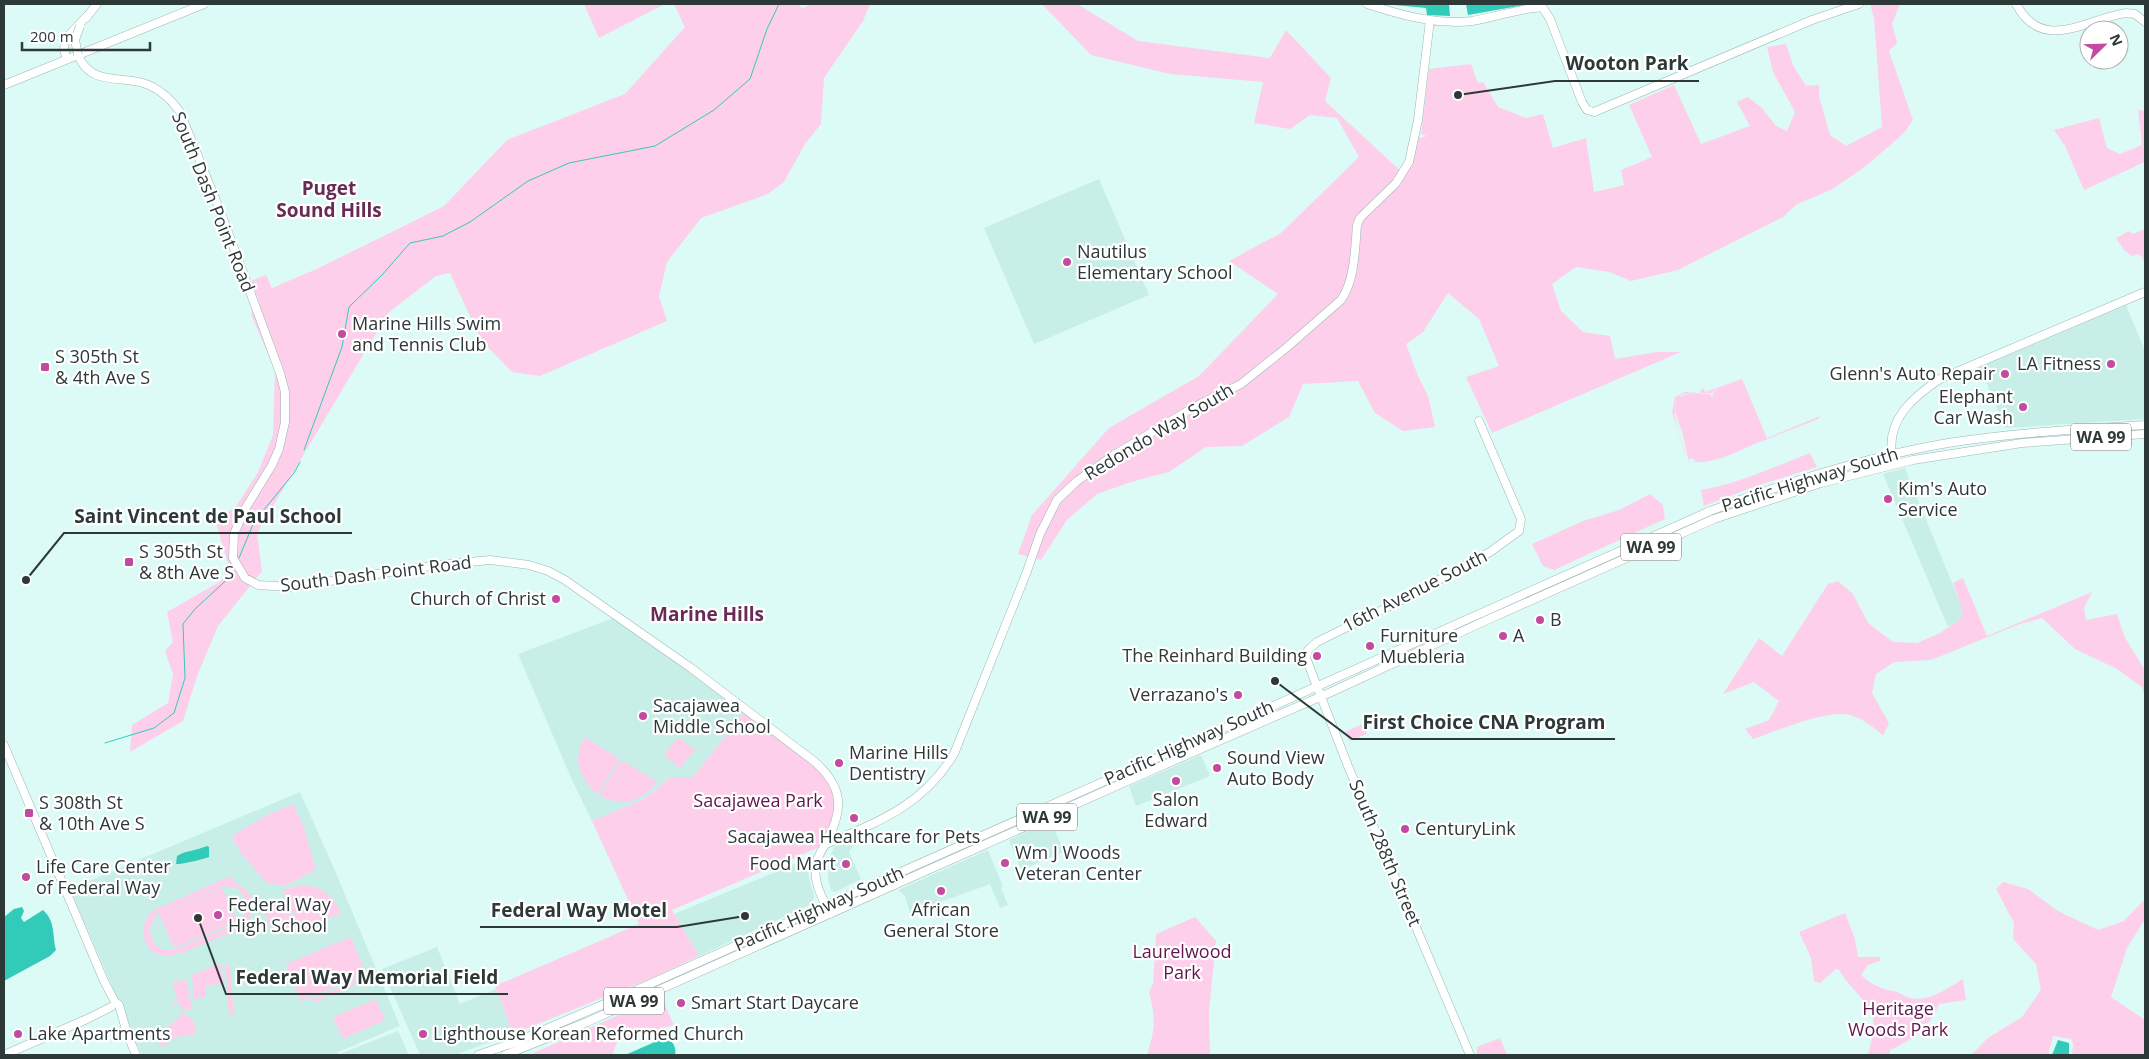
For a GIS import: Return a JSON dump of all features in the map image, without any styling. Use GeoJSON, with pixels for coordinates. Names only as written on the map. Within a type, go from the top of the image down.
{"type":"FeatureCollection","features":[{"type":"Feature","properties":{"kind":"main road"},"geometry":{"type":"LineString","coordinates":[[67,59],[64,50],[65,39],[97,4]]}},
{"type":"Feature","properties":{"kind":"main road"},"geometry":{"type":"LineString","coordinates":[[178,4],[182,12]]}},
{"type":"Feature","properties":{"kind":"main road"},"geometry":{"type":"LineString","coordinates":[[4,85],[204,4]]}},
{"type":"Feature","properties":{"kind":"main road"},"geometry":{"type":"LineString","coordinates":[[1367,4],[1402,15],[1430,20],[1471,21],[1542,8],[1550,19],[1582,102],[1588,111],[1596,112],[1812,20],[1859,4]]}},
{"type":"Feature","properties":{"kind":"main road"},"geometry":{"type":"LineString","coordinates":[[2016,4],[2029,22],[2047,30],[2061,30],[2112,17],[2134,14],[2145,22]]}},
{"type":"Feature","properties":{"kind":"main road","name":"South Dash Point Road"},"geometry":{"type":"LineString","coordinates":[[88,15],[80,26],[75,40],[78,55],[84,66],[92,74],[107,79],[140,82],[157,89],[173,102],[180,112],[221,213],[283,382],[286,412],[279,449],[240,518],[232,542],[233,558],[245,578],[258,585],[290,587],[471,561],[505,561],[548,571],[590,596],[691,668],[821,767],[833,783],[839,802],[836,819],[816,862],[815,874],[830,914]]}},
{"type":"Feature","properties":{"kind":"main road"},"geometry":{"type":"LineString","coordinates":[[2112,17],[2134,17],[2145,28]]}},
{"type":"Feature","properties":{"kind":"main road","name":"Redondo Way South"},"geometry":{"type":"LineString","coordinates":[[824,846],[898,812],[915,798],[948,763],[957,747],[1026,574],[1044,522],[1064,492],[1087,473],[1137,441],[1196,406],[1241,384],[1341,300],[1346,291],[1350,276],[1357,225],[1360,218],[1396,183],[1409,162],[1418,120],[1430,20]]}},
{"type":"Feature","properties":{"kind":"main road"},"geometry":{"type":"LineString","coordinates":[[1800,489],[1817,479],[1888,460],[1892,454],[1891,438],[1895,422],[1907,406],[1930,385],[1949,374],[2145,292]]}},
{"type":"Feature","properties":{"kind":"main road","name":"16th Avenue South"},"geometry":{"type":"LineString","coordinates":[[1308,650],[1328,636],[1404,599],[1490,552],[1516,535],[1520,528],[1521,519],[1480,421]]}},
{"type":"Feature","properties":{"kind":"main road","name":"Pacific Highway South"},"geometry":{"type":"LineString","coordinates":[[478,1055],[548,1029],[734,947],[1710,511],[1761,492],[1892,454],[2001,436],[2054,430],[2145,425]]}},
{"type":"Feature","properties":{"kind":"main road","name":"Pacific Highway South"},"geometry":{"type":"LineString","coordinates":[[505,1055],[573,1029],[1008,834],[1320,698],[1714,519],[1800,489],[1862,472],[1950,453],[2056,439],[2145,434]]}},
{"type":"Feature","properties":{"kind":"main road"},"geometry":{"type":"LineString","coordinates":[[1714,519],[1718,512],[1761,492]]}},
{"type":"Feature","properties":{"kind":"main road"},"geometry":{"type":"LineString","coordinates":[[1586,576],[1586,571],[1612,554]]}},
{"type":"Feature","properties":{"kind":"main road","name":"South 288th Street"},"geometry":{"type":"LineString","coordinates":[[1308,650],[1307,664],[1320,698],[1470,1055]]}},
{"type":"Feature","properties":{"kind":"main road"},"geometry":{"type":"LineString","coordinates":[[4,744],[104,980],[114,1008],[136,1055]]}},
{"type":"Feature","properties":{"kind":"main road"},"geometry":{"type":"LineString","coordinates":[[1074,805],[1072,802],[1075,799],[1101,788],[1122,774]]}},
{"type":"Feature","properties":{"kind":"main road"},"geometry":{"type":"LineString","coordinates":[[1008,834],[1032,819],[1059,807],[1060,801]]}},
{"type":"Feature","properties":{"kind":"main road"},"geometry":{"type":"LineString","coordinates":[[703,970],[705,965],[723,957],[734,947]]}},
{"type":"Feature","properties":{"kind":"main road"},"geometry":{"type":"LineString","coordinates":[[4,1055],[114,1008]]}},
{"type":"Feature","properties":{"kind":"shaded area"},"geometry":{"type":"Polygon","coordinates":[[[1384,4],[1449,4],[1450,16],[1427,15],[1426,8],[1384,4]]]}},
{"type":"Feature","properties":{"kind":"shaded area"},"geometry":{"type":"Polygon","coordinates":[[[1466,4],[1531,4],[1468,15],[1466,4]]]}},
{"type":"Feature","properties":{"kind":"shaded area","name":"Nautilus Elementary School"},"geometry":{"type":"Polygon","coordinates":[[[1099,179],[1149,295],[1034,344],[984,228],[1099,179]]]}},
{"type":"Feature","properties":{"kind":"shaded area"},"geometry":{"type":"Polygon","coordinates":[[[2126,305],[2145,351],[2145,419],[2005,428],[1980,367],[2126,305]]]}},
{"type":"Feature","properties":{"kind":"shaded area"},"geometry":{"type":"Polygon","coordinates":[[[1905,468],[1961,605],[1962,618],[1948,627],[1883,474],[1905,468]]]}},
{"type":"Feature","properties":{"kind":"shaded area","name":"Sacajawea Middle School"},"geometry":{"type":"Polygon","coordinates":[[[616,617],[746,710],[693,777],[671,777],[644,799],[592,821],[572,780],[518,654],[616,617]]]}},
{"type":"Feature","properties":{"kind":"shaded area"},"geometry":{"type":"Polygon","coordinates":[[[1201,755],[1210,776],[1136,806],[1129,786],[1201,755]]]}},
{"type":"Feature","properties":{"kind":"shaded area","name":"Federal Way High School"},"geometry":{"type":"Polygon","coordinates":[[[300,792],[400,1026],[338,1052],[337,1055],[142,1055],[70,889],[300,792]]]}},
{"type":"Feature","properties":{"kind":"shaded area"},"geometry":{"type":"Polygon","coordinates":[[[1051,821],[1064,852],[1021,870],[1009,840],[1051,821]]]}},
{"type":"Feature","properties":{"kind":"shaded area"},"geometry":{"type":"Polygon","coordinates":[[[854,839],[855,844],[849,852],[861,879],[835,892],[831,890],[828,879],[829,859],[834,847],[854,839]]]}},
{"type":"Feature","properties":{"kind":"shaded area"},"geometry":{"type":"Polygon","coordinates":[[[207,846],[209,847],[209,857],[176,864],[177,856],[207,846]]]}},
{"type":"Feature","properties":{"kind":"shaded area"},"geometry":{"type":"Polygon","coordinates":[[[988,850],[1008,905],[1000,908],[990,884],[910,913],[905,896],[898,890],[988,850]]]}},
{"type":"Feature","properties":{"kind":"shaded area"},"geometry":{"type":"Polygon","coordinates":[[[807,859],[809,878],[814,896],[812,904],[699,956],[674,914],[807,859]]]}},
{"type":"Feature","properties":{"kind":"shaded area"},"geometry":{"type":"Polygon","coordinates":[[[22,907],[24,911],[21,918],[24,922],[43,910],[47,915],[52,924],[56,950],[50,956],[4,981],[4,917],[14,909],[22,907]]]}},
{"type":"Feature","properties":{"kind":"shaded area"},"geometry":{"type":"Polygon","coordinates":[[[437,947],[460,1004],[496,989],[513,1034],[454,1055],[420,1055],[382,969],[437,947]]]}},
{"type":"Feature","properties":{"kind":"shaded area"},"geometry":{"type":"Polygon","coordinates":[[[398,1031],[409,1055],[337,1055],[398,1031]]]}},
{"type":"Feature","properties":{"kind":"shaded area"},"geometry":{"type":"Polygon","coordinates":[[[664,1038],[673,1044],[675,1055],[625,1055],[664,1038]]]}},
{"type":"Feature","properties":{"kind":"shaded area"},"geometry":{"type":"Polygon","coordinates":[[[2058,1040],[2069,1043],[2069,1055],[2052,1055],[2058,1040]]]}},
{"type":"Feature","properties":{"kind":"green space"},"geometry":{"type":"Polygon","coordinates":[[[584,4],[665,4],[599,38],[584,4]]]}},
{"type":"Feature","properties":{"kind":"green space"},"geometry":{"type":"Polygon","coordinates":[[[674,4],[799,4],[802,9],[811,4],[870,4],[863,21],[824,78],[821,124],[805,144],[784,182],[768,194],[701,218],[667,262],[659,296],[667,321],[540,376],[512,372],[481,340],[450,273],[436,276],[388,313],[257,533],[262,571],[218,626],[197,676],[183,721],[130,752],[132,725],[168,703],[173,674],[165,651],[173,642],[167,612],[221,581],[229,567],[216,523],[237,505],[258,472],[273,435],[275,371],[251,314],[260,304],[251,281],[266,275],[272,288],[319,268],[444,206],[507,140],[625,94],[685,27],[674,4]]]}},
{"type":"Feature","properties":{"kind":"green space"},"geometry":{"type":"Polygon","coordinates":[[[1042,4],[1077,4],[1138,41],[1270,58],[1286,30],[1331,78],[1325,101],[1405,175],[1415,139],[1427,136],[1421,134],[1429,69],[1471,64],[1478,83],[1483,82],[1498,107],[1526,118],[1543,114],[1553,148],[1586,138],[1594,192],[1624,185],[1621,170],[1652,157],[1629,105],[1674,85],[1701,144],[1750,126],[1737,102],[1748,97],[1762,108],[1776,126],[1787,131],[1795,112],[1773,72],[1767,47],[1786,44],[1793,65],[1806,86],[1819,85],[1819,96],[1830,135],[1846,146],[1882,127],[1874,18],[1870,4],[1900,4],[1892,24],[1897,43],[1889,51],[1913,120],[1904,133],[1866,166],[1831,190],[1797,204],[1783,217],[1678,270],[1631,281],[1609,272],[1576,267],[1552,284],[1561,311],[1583,332],[1610,336],[1615,359],[1657,352],[1681,352],[1492,433],[1466,377],[1499,366],[1479,319],[1448,293],[1423,332],[1406,344],[1428,396],[1435,427],[1403,431],[1375,413],[1358,381],[1303,384],[1289,417],[1242,446],[1206,447],[1169,472],[1131,482],[1097,494],[1067,520],[1041,560],[1018,554],[1032,515],[1109,428],[1199,376],[1278,294],[1229,261],[1281,233],[1359,157],[1337,118],[1310,115],[1290,129],[1254,123],[1263,82],[1170,74],[1091,55],[1042,4]]]}},
{"type":"Feature","properties":{"kind":"green space"},"geometry":{"type":"Polygon","coordinates":[[[2138,110],[2145,111],[2145,162],[2084,190],[2065,146],[2054,130],[2099,118],[2107,148],[2120,154],[2142,145],[2138,110]]]}},
{"type":"Feature","properties":{"kind":"green space"},"geometry":{"type":"Polygon","coordinates":[[[2145,229],[2145,264],[2139,254],[2132,256],[2124,250],[2116,238],[2129,231],[2133,234],[2145,229]]]}},
{"type":"Feature","properties":{"kind":"green space"},"geometry":{"type":"Polygon","coordinates":[[[1742,379],[1767,438],[1820,416],[1818,419],[1730,455],[1712,461],[1694,462],[1695,460],[1691,458],[1689,461],[1682,431],[1675,411],[1677,426],[1687,460],[1672,412],[1675,397],[1685,392],[1701,393],[1701,389],[1704,389],[1705,392],[1742,379]],[[1718,388],[1712,393],[1683,394],[1680,397],[1690,394],[1710,394],[1713,399],[1712,395],[1718,388]]]}},
{"type":"Feature","properties":{"kind":"green space"},"geometry":{"type":"Polygon","coordinates":[[[1810,453],[1817,467],[1756,486],[1704,506],[1701,490],[1743,479],[1810,453]]]}},
{"type":"Feature","properties":{"kind":"green space"},"geometry":{"type":"Polygon","coordinates":[[[1650,494],[1663,505],[1665,519],[1554,570],[1543,566],[1532,544],[1583,521],[1619,510],[1650,494]]]}},
{"type":"Feature","properties":{"kind":"green space"},"geometry":{"type":"Polygon","coordinates":[[[1963,578],[1987,636],[2092,592],[2084,608],[2086,620],[2117,614],[2125,638],[2145,670],[2145,699],[2142,687],[2117,669],[2075,649],[2042,618],[2020,624],[1931,660],[1894,662],[1876,674],[1872,693],[1889,723],[1883,736],[1865,722],[1854,716],[1843,714],[1809,720],[1753,739],[1745,729],[1769,720],[1779,701],[1754,682],[1723,694],[1759,638],[1782,656],[1828,584],[1838,581],[1853,594],[1868,623],[1893,642],[1917,643],[1940,633],[1962,618],[1961,605],[1953,583],[1963,578]]]}},
{"type":"Feature","properties":{"kind":"green space","name":"Sacajawea Park"},"geometry":{"type":"Polygon","coordinates":[[[746,710],[821,767],[839,802],[824,845],[672,910],[699,956],[654,977],[513,1034],[495,986],[639,924],[592,821],[644,799],[671,777],[693,777],[746,710]]]}},
{"type":"Feature","properties":{"kind":"green space"},"geometry":{"type":"Polygon","coordinates":[[[1363,724],[1367,734],[1349,741],[1345,732],[1363,724]]]}},
{"type":"Feature","properties":{"kind":"green space"},"geometry":{"type":"Polygon","coordinates":[[[585,737],[619,760],[597,794],[586,781],[579,767],[579,753],[585,737]]]}},
{"type":"Feature","properties":{"kind":"green space"},"geometry":{"type":"Polygon","coordinates":[[[678,737],[695,750],[680,768],[664,755],[678,737]]]}},
{"type":"Feature","properties":{"kind":"green space"},"geometry":{"type":"Polygon","coordinates":[[[620,761],[657,782],[645,794],[631,801],[615,802],[599,795],[620,761]]]}},
{"type":"Feature","properties":{"kind":"green space"},"geometry":{"type":"Polygon","coordinates":[[[291,805],[295,807],[304,828],[316,869],[286,886],[267,883],[240,852],[232,836],[269,814],[291,805]]]}},
{"type":"Feature","properties":{"kind":"green space"},"geometry":{"type":"Polygon","coordinates":[[[231,876],[236,883],[247,891],[251,899],[252,908],[251,915],[243,926],[194,948],[173,955],[155,953],[148,947],[144,936],[144,929],[145,922],[152,911],[231,876]],[[225,886],[156,915],[154,917],[166,943],[154,918],[149,929],[154,944],[164,950],[174,950],[235,924],[242,919],[247,910],[245,898],[237,888],[225,886]]]}},
{"type":"Feature","properties":{"kind":"green space"},"geometry":{"type":"Polygon","coordinates":[[[2003,882],[2028,889],[2058,911],[2098,930],[2124,921],[2145,899],[2145,919],[2127,948],[2111,997],[2145,1020],[2145,1055],[2072,1055],[2073,1044],[2071,1039],[2053,1036],[2048,1055],[1971,1055],[1988,1038],[2022,1017],[2041,990],[2036,964],[2013,939],[2014,923],[1996,889],[2003,882]]]}},
{"type":"Feature","properties":{"kind":"green space"},"geometry":{"type":"Polygon","coordinates":[[[307,885],[325,892],[334,901],[341,913],[303,929],[299,928],[283,890],[307,885]]]}},
{"type":"Feature","properties":{"kind":"green space"},"geometry":{"type":"Polygon","coordinates":[[[222,888],[237,921],[174,948],[159,914],[222,888]]]}},
{"type":"Feature","properties":{"kind":"green space"},"geometry":{"type":"Polygon","coordinates":[[[283,898],[295,926],[274,935],[262,907],[283,898]]]}},
{"type":"Feature","properties":{"kind":"green space","name":"Heritage Woods Park"},"geometry":{"type":"Polygon","coordinates":[[[1845,913],[1855,939],[1858,957],[1880,957],[1880,961],[1868,965],[1861,975],[1870,982],[1909,998],[1918,999],[1945,990],[1963,979],[1966,1000],[1939,1004],[1925,1026],[1906,1042],[1890,1050],[1890,1055],[1868,1055],[1873,1029],[1873,1018],[1870,1009],[1839,970],[1836,969],[1820,983],[1814,981],[1811,958],[1799,932],[1845,913]]]}},
{"type":"Feature","properties":{"kind":"green space","name":"Laurelwood Park"},"geometry":{"type":"Polygon","coordinates":[[[1195,917],[1216,941],[1209,1011],[1210,1055],[1147,1055],[1154,1024],[1149,992],[1153,984],[1156,934],[1195,917]]]}},
{"type":"Feature","properties":{"kind":"green space"},"geometry":{"type":"Polygon","coordinates":[[[351,937],[366,974],[301,1001],[286,964],[351,937]]]}},
{"type":"Feature","properties":{"kind":"green space"},"geometry":{"type":"Polygon","coordinates":[[[225,962],[230,968],[234,1015],[229,1016],[225,962]]]}},
{"type":"Feature","properties":{"kind":"green space"},"geometry":{"type":"Polygon","coordinates":[[[220,963],[224,983],[205,986],[206,997],[194,999],[192,975],[220,963]]]}},
{"type":"Feature","properties":{"kind":"green space"},"geometry":{"type":"Polygon","coordinates":[[[370,975],[371,978],[313,1003],[312,999],[370,975]]]}},
{"type":"Feature","properties":{"kind":"green space"},"geometry":{"type":"Polygon","coordinates":[[[183,979],[187,982],[192,1009],[182,1010],[179,1002],[176,1003],[176,1007],[173,1003],[178,999],[172,984],[183,979]]]}},
{"type":"Feature","properties":{"kind":"green space"},"geometry":{"type":"Polygon","coordinates":[[[661,996],[674,1025],[618,1040],[612,1055],[529,1055],[661,996]]]}},
{"type":"Feature","properties":{"kind":"green space"},"geometry":{"type":"Polygon","coordinates":[[[376,999],[385,1020],[343,1039],[333,1017],[376,999]]]}},
{"type":"Feature","properties":{"kind":"green space"},"geometry":{"type":"Polygon","coordinates":[[[178,1010],[194,1020],[196,1034],[176,1037],[161,1047],[157,1036],[182,1015],[178,1010]]]}},
{"type":"Feature","properties":{"kind":"green space"},"geometry":{"type":"Polygon","coordinates":[[[1500,1038],[1507,1055],[1477,1055],[1477,1047],[1500,1038]]]}},
{"type":"Feature","properties":{"kind":"waterway"},"geometry":{"type":"LineString","coordinates":[[304,450],[342,347],[349,307],[382,275],[410,243],[443,236],[470,222],[528,181],[569,163],[655,146],[714,110],[750,79],[767,29],[779,4]]}},
{"type":"Feature","properties":{"kind":"waterway"},"geometry":{"type":"LineString","coordinates":[[239,558],[254,522],[294,473],[300,462]]}},
{"type":"Feature","properties":{"kind":"waterway"},"geometry":{"type":"LineString","coordinates":[[105,743],[154,728],[174,713],[185,678],[183,624],[195,609],[232,575]]}},
{"type":"Feature","properties":{"kind":"place","name":"Wooton Park"},"geometry":{"type":"Point","coordinates":[1458,95]}},
{"type":"Feature","properties":{"kind":"place","name":"Nautilus Elementary School"},"geometry":{"type":"Point","coordinates":[1067,262]}},
{"type":"Feature","properties":{"kind":"place","name":"Marine Hills Swim and Tennis Club"},"geometry":{"type":"Point","coordinates":[342,334]}},
{"type":"Feature","properties":{"kind":"place","name":"LA Fitness"},"geometry":{"type":"Point","coordinates":[2111,364]}},
{"type":"Feature","properties":{"kind":"place","name":"S 305th St & 4th Ave S"},"geometry":{"type":"Point","coordinates":[45,367]}},
{"type":"Feature","properties":{"kind":"place","name":"Glenn's Auto Repair"},"geometry":{"type":"Point","coordinates":[2005,374]}},
{"type":"Feature","properties":{"kind":"place","name":"Elephant Car Wash"},"geometry":{"type":"Point","coordinates":[2023,407]}},
{"type":"Feature","properties":{"kind":"place","name":"Kim's Auto Service"},"geometry":{"type":"Point","coordinates":[1888,499]}},
{"type":"Feature","properties":{"kind":"place","name":"S 305th St & 8th Ave S"},"geometry":{"type":"Point","coordinates":[129,562]}},
{"type":"Feature","properties":{"kind":"place","name":"Saint Vincent de Paul School"},"geometry":{"type":"Point","coordinates":[26,580]}},
{"type":"Feature","properties":{"kind":"place","name":"Church of Christ"},"geometry":{"type":"Point","coordinates":[556,599]}},
{"type":"Feature","properties":{"kind":"place","name":"B"},"geometry":{"type":"Point","coordinates":[1540,620]}},
{"type":"Feature","properties":{"kind":"place","name":"A"},"geometry":{"type":"Point","coordinates":[1503,636]}},
{"type":"Feature","properties":{"kind":"place","name":"Furniture Muebleria"},"geometry":{"type":"Point","coordinates":[1370,646]}},
{"type":"Feature","properties":{"kind":"place","name":"The Reinhard Building"},"geometry":{"type":"Point","coordinates":[1317,656]}},
{"type":"Feature","properties":{"kind":"place","name":"First Choice CNA Program"},"geometry":{"type":"Point","coordinates":[1275,681]}},
{"type":"Feature","properties":{"kind":"place","name":"Verrazano's"},"geometry":{"type":"Point","coordinates":[1238,695]}},
{"type":"Feature","properties":{"kind":"place","name":"Sacajawea Middle School"},"geometry":{"type":"Point","coordinates":[643,716]}},
{"type":"Feature","properties":{"kind":"place","name":"Marine Hills Dentistry"},"geometry":{"type":"Point","coordinates":[839,763]}},
{"type":"Feature","properties":{"kind":"place","name":"Sound View Auto Body"},"geometry":{"type":"Point","coordinates":[1217,768]}},
{"type":"Feature","properties":{"kind":"place","name":"Salon Edward"},"geometry":{"type":"Point","coordinates":[1176,781]}},
{"type":"Feature","properties":{"kind":"place","name":"S 308th St & 10th Ave S"},"geometry":{"type":"Point","coordinates":[29,813]}},
{"type":"Feature","properties":{"kind":"place","name":"Sacajawea Healthcare for Pets"},"geometry":{"type":"Point","coordinates":[854,818]}},
{"type":"Feature","properties":{"kind":"place","name":"CenturyLink"},"geometry":{"type":"Point","coordinates":[1405,829]}},
{"type":"Feature","properties":{"kind":"place","name":"Wm J Woods Veteran Center"},"geometry":{"type":"Point","coordinates":[1005,863]}},
{"type":"Feature","properties":{"kind":"place","name":"Food Mart"},"geometry":{"type":"Point","coordinates":[846,864]}},
{"type":"Feature","properties":{"kind":"place","name":"Life Care Center of Federal Way"},"geometry":{"type":"Point","coordinates":[26,877]}},
{"type":"Feature","properties":{"kind":"place","name":"African General Store"},"geometry":{"type":"Point","coordinates":[941,891]}},
{"type":"Feature","properties":{"kind":"place","name":"Federal Way High School"},"geometry":{"type":"Point","coordinates":[218,915]}},
{"type":"Feature","properties":{"kind":"place","name":"Federal Way Motel"},"geometry":{"type":"Point","coordinates":[745,916]}},
{"type":"Feature","properties":{"kind":"place","name":"Federal Way Memorial Field"},"geometry":{"type":"Point","coordinates":[198,918]}},
{"type":"Feature","properties":{"kind":"place","name":"Smart Start Daycare"},"geometry":{"type":"Point","coordinates":[681,1003]}},
{"type":"Feature","properties":{"kind":"place","name":"Lake Apartments"},"geometry":{"type":"Point","coordinates":[18,1034]}},
{"type":"Feature","properties":{"kind":"place","name":"Lighthouse Korean Reformed Church"},"geometry":{"type":"Point","coordinates":[423,1034]}},
{"type":"Feature","properties":{"kind":"district","name":"Puget Sound Hills"},"geometry":{"type":"Point","coordinates":[329,199]}},
{"type":"Feature","properties":{"kind":"district","name":"Marine Hills"},"geometry":{"type":"Point","coordinates":[707,614]}}]}
